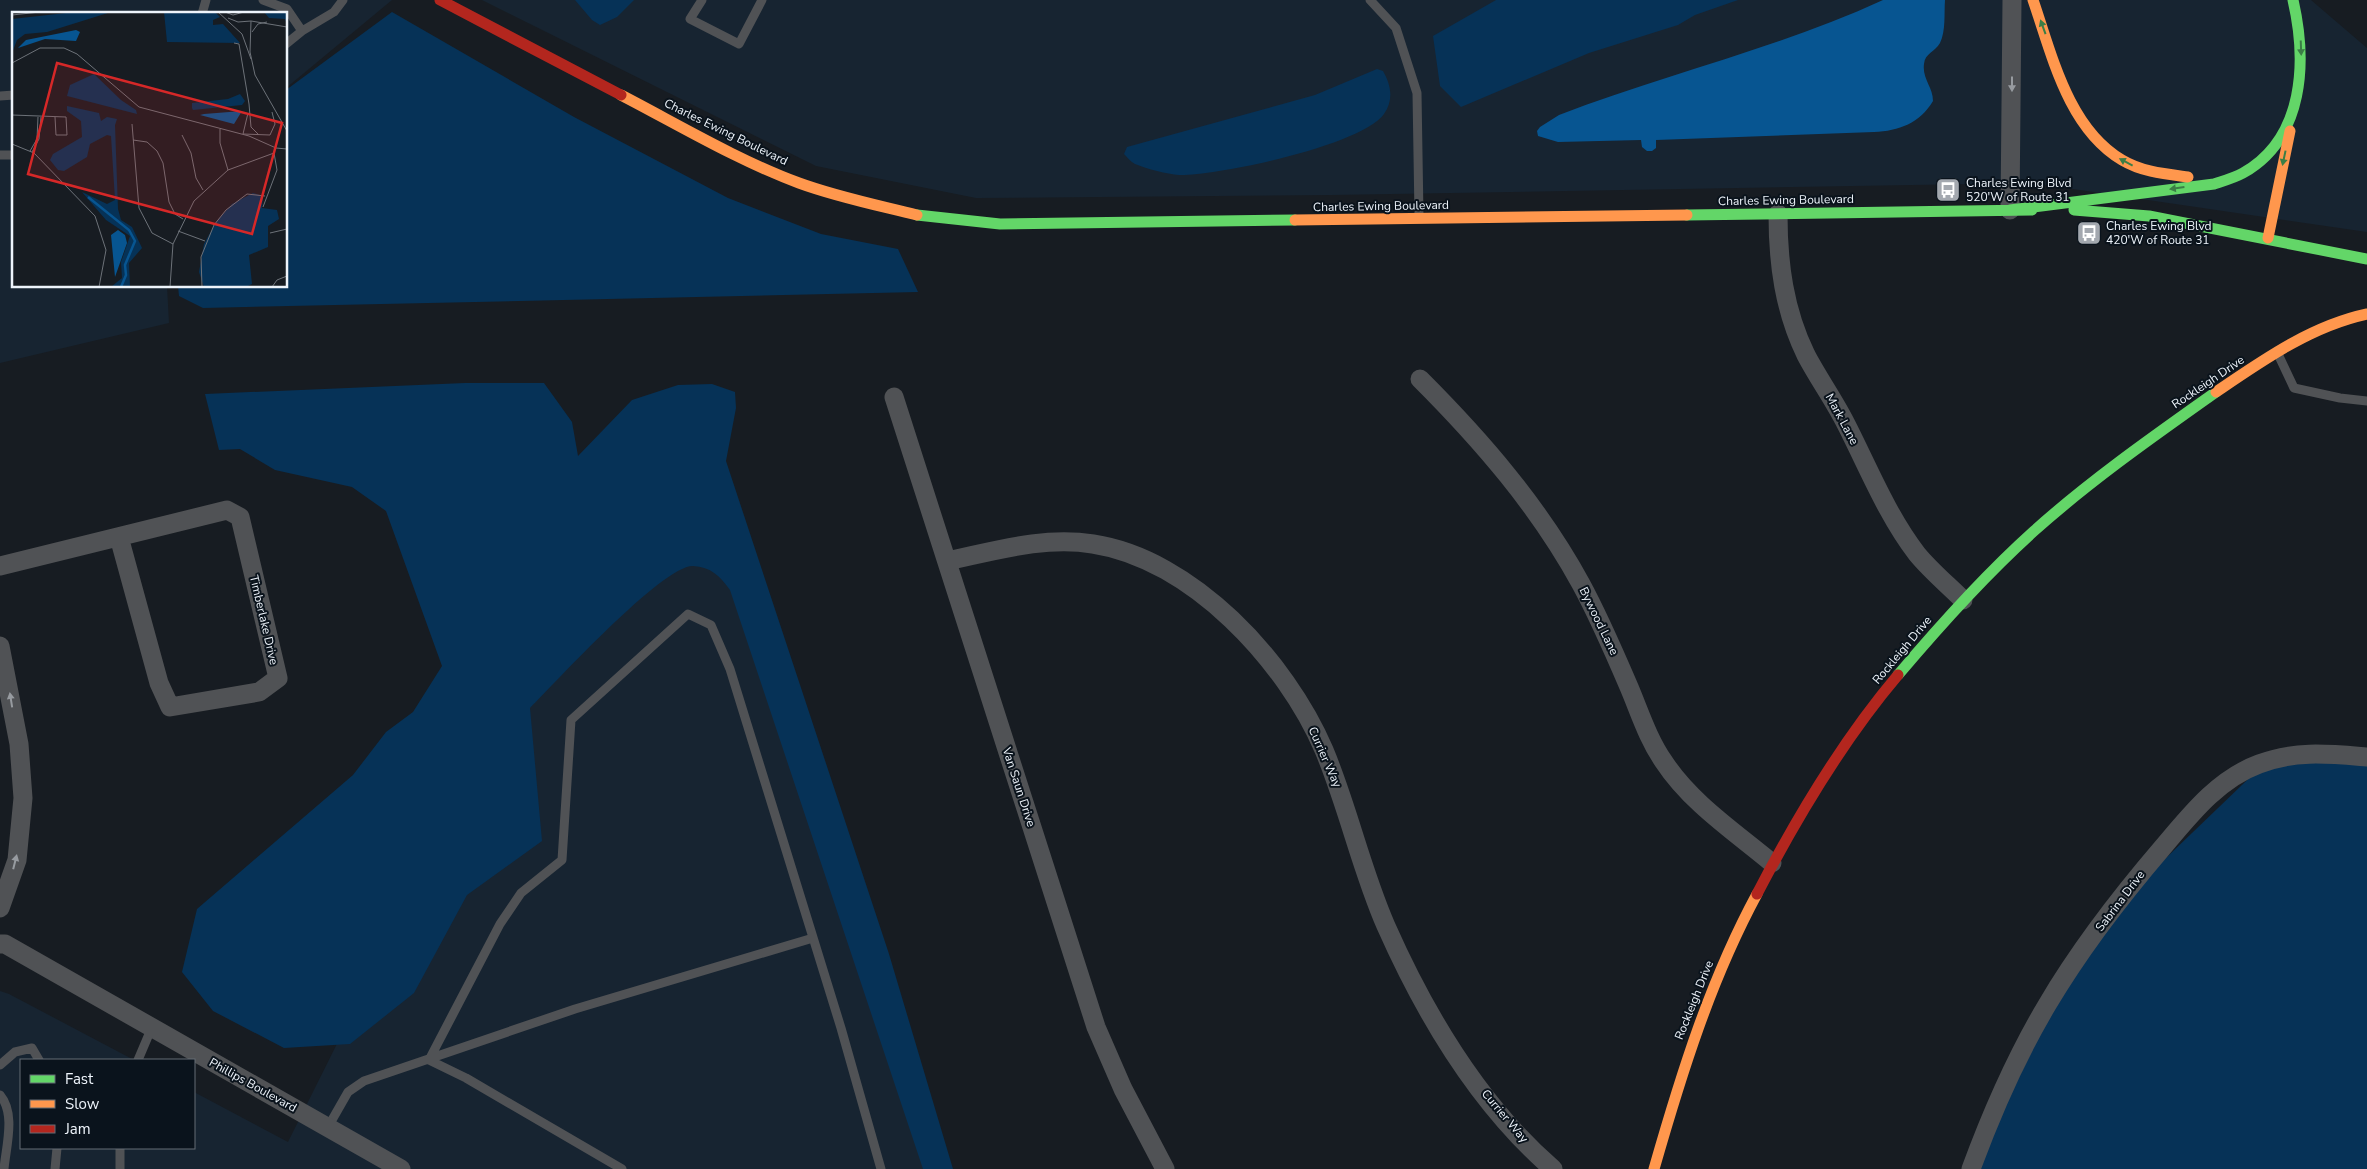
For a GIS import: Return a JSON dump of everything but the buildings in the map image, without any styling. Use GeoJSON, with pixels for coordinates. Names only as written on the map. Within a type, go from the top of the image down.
{"type":"FeatureCollection","features":[{"type":"Feature","properties":{"kind":"street","name":"Charles Ewing Boulevard"},"geometry":{"type":"LineString","coordinates":[[440,0],[758,166],[836,195],[876,206],[933,217],[1000,224],[2010,210],[2115,212],[2268,238],[2367,259]]}},
{"type":"Feature","properties":{"kind":"street"},"geometry":{"type":"LineString","coordinates":[[2012,0],[2010,210],[2221,182],[2241,174],[2264,158],[2283,136],[2294,110]]}},
{"type":"Feature","properties":{"kind":"street"},"geometry":{"type":"LineString","coordinates":[[2033,0],[2075,113],[2098,141],[2126,162],[2143,170],[2169,176],[2196,177],[2213,175],[2247,163],[2262,154],[2283,136]]}},
{"type":"Feature","properties":{"kind":"street"},"geometry":{"type":"LineString","coordinates":[[2268,238],[2300,77],[2302,53],[2300,28],[2293,0]]}},
{"type":"Feature","properties":{"kind":"street","name":"Mark Lane"},"geometry":{"type":"LineString","coordinates":[[1778,214],[1778,253],[1783,288],[1791,319],[1807,356],[1846,423],[1901,531],[1918,555],[1963,600]]}},
{"type":"Feature","properties":{"kind":"street","name":"Rockleigh Drive"},"geometry":{"type":"LineString","coordinates":[[1654,1169],[1681,1072],[1707,1001],[1733,940],[1772,863],[1805,805],[1858,727],[1920,647],[2013,550],[2079,492],[2131,452],[2241,375],[2334,323],[2367,314]]}},
{"type":"Feature","properties":{"kind":"street","name":"Bywood Lane"},"geometry":{"type":"LineString","coordinates":[[1420,379],[1471,430],[1517,486],[1550,534],[1580,583],[1607,634],[1646,732],[1664,762],[1698,802],[1772,863]]}},
{"type":"Feature","properties":{"kind":"street","name":"Van Saun Drive"},"geometry":{"type":"LineString","coordinates":[[894,397],[1096,1027],[1123,1089],[1165,1169]]}},
{"type":"Feature","properties":{"kind":"street","name":"Timberlake Drive"},"geometry":{"type":"LineString","coordinates":[[0,566],[227,510],[240,517],[278,678],[259,692],[170,707],[159,683],[119,537]]}},
{"type":"Feature","properties":{"kind":"street","name":"Currier Way"},"geometry":{"type":"LineString","coordinates":[[947,562],[1031,544],[1060,541],[1094,544],[1126,552],[1154,562],[1182,580],[1216,606],[1248,636],[1277,671],[1302,708],[1323,747],[1339,788],[1365,872],[1386,925],[1410,976],[1437,1025],[1467,1071],[1504,1118],[1553,1169]]}},
{"type":"Feature","properties":{"kind":"street"},"geometry":{"type":"LineString","coordinates":[[0,646],[19,744],[23,798],[17,860],[0,908]]}},
{"type":"Feature","properties":{"kind":"street","name":"Sabrina Drive"},"geometry":{"type":"LineString","coordinates":[[1971,1169],[1989,1121],[2015,1064],[2047,1004],[2097,930],[2138,876],[2212,792],[2234,776],[2258,764],[2284,756],[2311,753],[2367,757]]}},
{"type":"Feature","properties":{"kind":"street","name":"Phillips Boulevard"},"geometry":{"type":"LineString","coordinates":[[0,944],[5,944],[402,1169]]}},
{"type":"Feature","properties":{"kind":"lane"},"geometry":{"type":"LineString","coordinates":[[263,0],[287,9],[302,30]]}},
{"type":"Feature","properties":{"kind":"lane"},"geometry":{"type":"LineString","coordinates":[[288,42],[302,30],[334,12],[343,0]]}},
{"type":"Feature","properties":{"kind":"lane"},"geometry":{"type":"LineString","coordinates":[[702,0],[690,19],[739,44],[762,0]]}},
{"type":"Feature","properties":{"kind":"lane"},"geometry":{"type":"LineString","coordinates":[[1370,0],[1396,28],[1417,93],[1419,219]]}},
{"type":"Feature","properties":{"kind":"lane"},"geometry":{"type":"LineString","coordinates":[[2278,354],[2294,388],[2340,398],[2367,400]]}},
{"type":"Feature","properties":{"kind":"lane"},"geometry":{"type":"LineString","coordinates":[[429,1060],[500,924],[521,893],[562,860],[571,720],[688,614],[711,625],[730,669],[813,938],[881,1169]]}},
{"type":"Feature","properties":{"kind":"lane"},"geometry":{"type":"LineString","coordinates":[[328,1127],[348,1092],[364,1081],[575,1009],[813,938]]}},
{"type":"Feature","properties":{"kind":"lane"},"geometry":{"type":"LineString","coordinates":[[138,1059],[152,1027]]}},
{"type":"Feature","properties":{"kind":"lane"},"geometry":{"type":"LineString","coordinates":[[0,1065],[14,1052],[32,1048],[38,1059]]}},
{"type":"Feature","properties":{"kind":"lane"},"geometry":{"type":"LineString","coordinates":[[429,1060],[466,1078],[622,1169]]}},
{"type":"Feature","properties":{"kind":"lane"},"geometry":{"type":"LineString","coordinates":[[0,1095],[5,1100],[9,1116],[4,1169]]}},
{"type":"Feature","properties":{"kind":"lane"},"geometry":{"type":"LineString","coordinates":[[56,1169],[57,1149]]}},
{"type":"Feature","properties":{"kind":"lane"},"geometry":{"type":"LineString","coordinates":[[120,1149],[120,1169]]}},
{"type":"Feature","properties":{"kind":"shaded area"},"geometry":{"type":"Polygon","coordinates":[[[0,0],[392,0],[288,86],[288,12],[12,12],[12,288],[167,288],[169,323],[0,363],[0,0]]]}},
{"type":"Feature","properties":{"kind":"shaded area"},"geometry":{"type":"Polygon","coordinates":[[[482,0],[2311,0],[2367,48],[2367,232],[2032,183],[1332,195],[976,198],[816,166],[482,0]]]}},
{"type":"Feature","properties":{"kind":"shaded area"},"geometry":{"type":"Polygon","coordinates":[[[575,0],[634,0],[617,17],[600,25],[592,20],[575,0]]]}},
{"type":"Feature","properties":{"kind":"shaded area"},"geometry":{"type":"Polygon","coordinates":[[[1496,0],[1738,0],[1695,15],[1678,25],[1589,53],[1461,107],[1440,86],[1433,36],[1496,0]]]}},
{"type":"Feature","properties":{"kind":"shaded area"},"geometry":{"type":"Polygon","coordinates":[[[1883,0],[1945,0],[1942,38],[1938,46],[1926,57],[1924,64],[1933,101],[1922,115],[1900,128],[1874,132],[1656,140],[1656,148],[1652,151],[1647,151],[1642,147],[1641,140],[1558,142],[1538,136],[1537,131],[1540,127],[1559,115],[1640,86],[1763,47],[1844,17],[1883,0]]]}},
{"type":"Feature","properties":{"kind":"shaded area"},"geometry":{"type":"Polygon","coordinates":[[[392,12],[574,117],[728,198],[821,234],[898,249],[918,292],[203,308],[179,296],[178,288],[288,288],[288,89],[392,12]]]}},
{"type":"Feature","properties":{"kind":"shaded area"},"geometry":{"type":"Polygon","coordinates":[[[1377,69],[1383,71],[1390,92],[1389,103],[1384,114],[1371,126],[1320,147],[1255,164],[1198,174],[1179,175],[1140,166],[1132,162],[1124,154],[1127,147],[1315,95],[1377,69]]]}},
{"type":"Feature","properties":{"kind":"shaded area"},"geometry":{"type":"Polygon","coordinates":[[[465,383],[544,383],[572,422],[578,456],[632,400],[678,385],[712,384],[735,392],[736,408],[726,461],[889,954],[953,1169],[923,1169],[730,590],[723,580],[705,568],[693,566],[678,571],[659,584],[585,651],[530,708],[542,841],[467,895],[414,993],[350,1044],[284,1048],[213,1011],[182,972],[197,909],[353,775],[386,732],[413,712],[442,666],[386,511],[352,487],[275,470],[240,449],[219,450],[205,394],[465,383]]]}},
{"type":"Feature","properties":{"kind":"shaded area"},"geometry":{"type":"Polygon","coordinates":[[[716,538],[929,1169],[0,1169],[0,991],[132,1059],[20,1059],[20,1149],[195,1149],[195,1093],[288,1142],[513,691],[716,538]]]}},
{"type":"Feature","properties":{"kind":"shaded area"},"geometry":{"type":"Polygon","coordinates":[[[2268,760],[2367,761],[2367,1169],[1974,1169],[2091,930],[2268,760]]]}},
{"type":"Feature","properties":{"kind":"traffic: fast"},"geometry":{"type":"LineString","coordinates":[[2010,210],[2214,184],[2243,173],[2264,158],[2279,140],[2290,119],[2296,96],[2300,72],[2300,48],[2293,0]]}},
{"type":"Feature","properties":{"kind":"traffic: fast"},"geometry":{"type":"LineString","coordinates":[[1687,215],[2032,210]]}},
{"type":"Feature","properties":{"kind":"traffic: fast"},"geometry":{"type":"LineString","coordinates":[[2074,210],[2149,216],[2367,259]]}},
{"type":"Feature","properties":{"kind":"traffic: fast"},"geometry":{"type":"LineString","coordinates":[[917,215],[1000,224],[1295,220]]}},
{"type":"Feature","properties":{"kind":"traffic: fast"},"geometry":{"type":"LineString","coordinates":[[1898,675],[1964,600],[2034,531],[2100,476],[2216,392]]}},
{"type":"Feature","properties":{"kind":"traffic: slow"},"geometry":{"type":"LineString","coordinates":[[2033,0],[2064,89],[2088,129],[2103,146],[2130,164],[2154,172],[2188,177]]}},
{"type":"Feature","properties":{"kind":"traffic: slow"},"geometry":{"type":"LineString","coordinates":[[621,95],[731,153],[776,174],[828,192],[917,215]]}},
{"type":"Feature","properties":{"kind":"traffic: slow"},"geometry":{"type":"LineString","coordinates":[[2268,238],[2290,131]]}},
{"type":"Feature","properties":{"kind":"traffic: slow"},"geometry":{"type":"LineString","coordinates":[[1295,220],[1687,215]]}},
{"type":"Feature","properties":{"kind":"traffic: slow"},"geometry":{"type":"LineString","coordinates":[[2216,392],[2270,356],[2307,336],[2346,319],[2367,314]]}},
{"type":"Feature","properties":{"kind":"traffic: slow"},"geometry":{"type":"LineString","coordinates":[[1654,1169],[1686,1064],[1711,994],[1740,927],[1757,894]]}},
{"type":"Feature","properties":{"kind":"traffic: jam"},"geometry":{"type":"LineString","coordinates":[[440,0],[621,95]]}},
{"type":"Feature","properties":{"kind":"traffic: jam"},"geometry":{"type":"LineString","coordinates":[[1757,894],[1821,780],[1858,726],[1898,675]]}},
{"type":"Feature","properties":{"kind":"place","name":"Charles Ewing Blvd 520'W of Route 31"},"geometry":{"type":"Point","coordinates":[1948,190]}},
{"type":"Feature","properties":{"kind":"place","name":"Charles Ewing Blvd 420'W of Route 31"},"geometry":{"type":"Point","coordinates":[2089,233]}}]}
